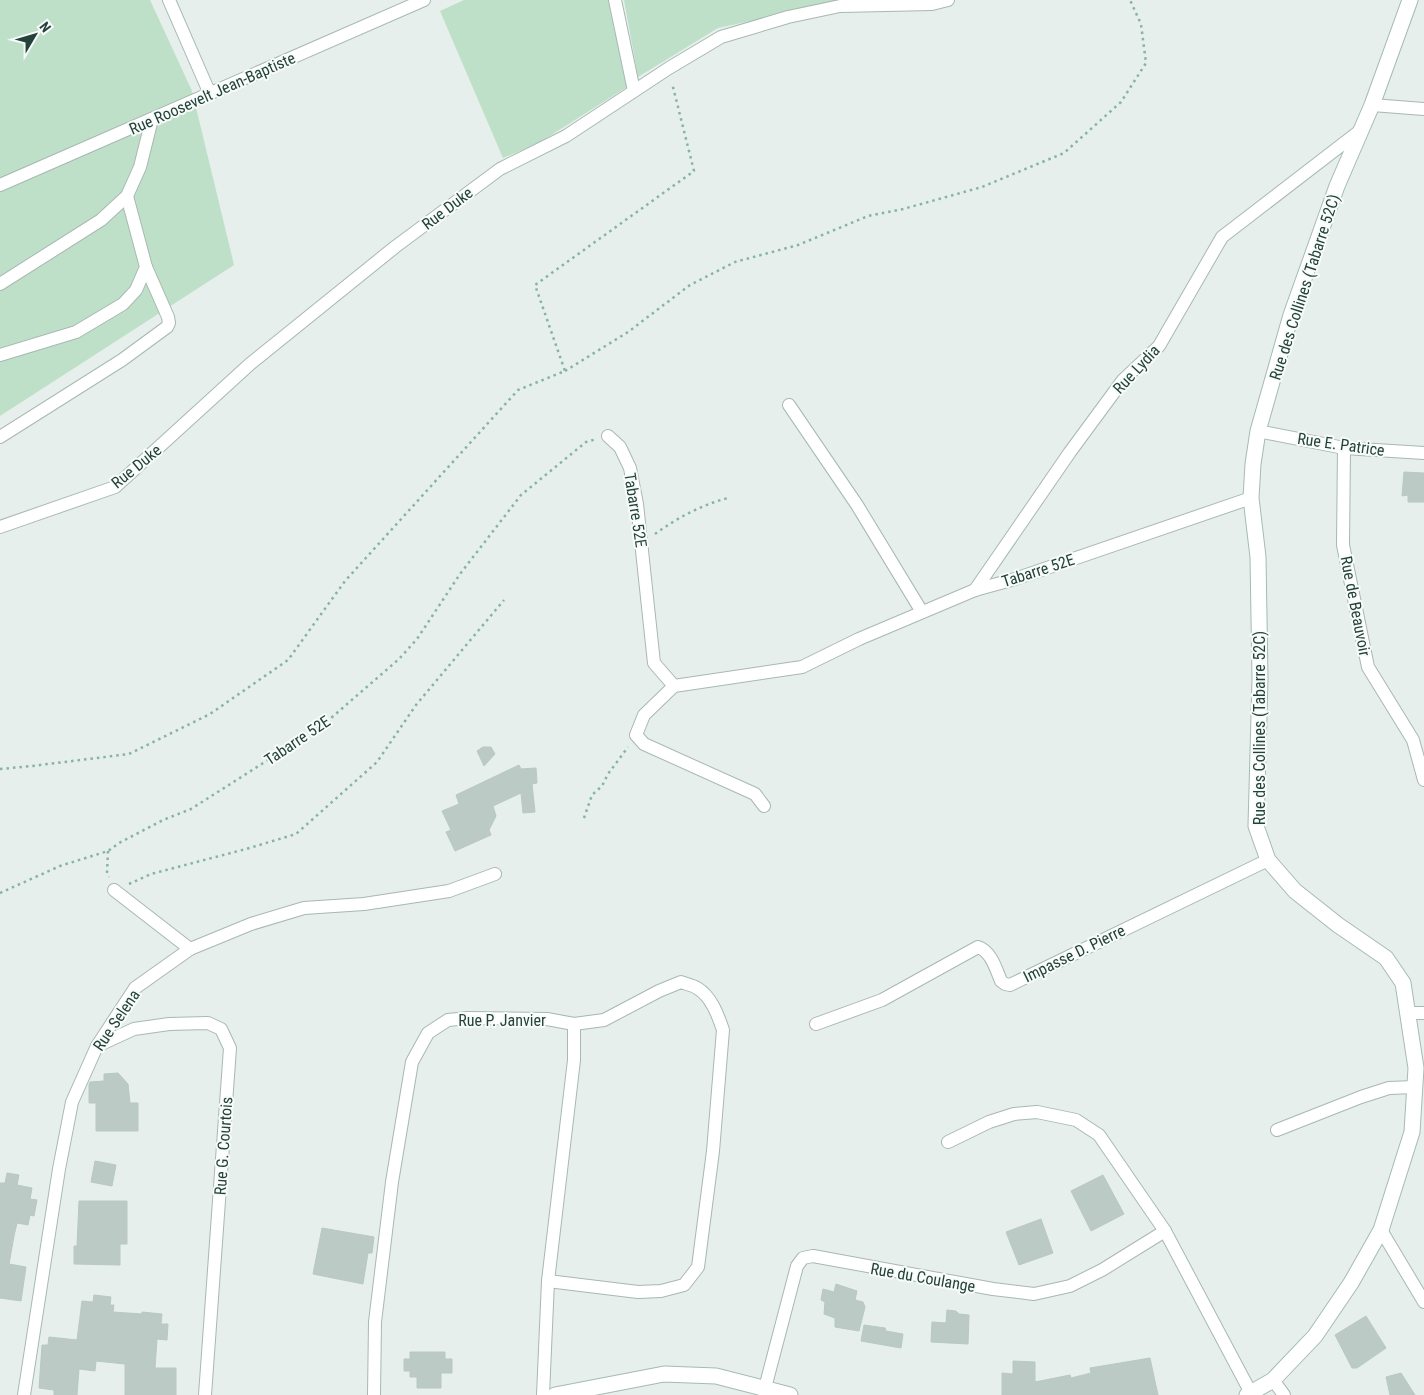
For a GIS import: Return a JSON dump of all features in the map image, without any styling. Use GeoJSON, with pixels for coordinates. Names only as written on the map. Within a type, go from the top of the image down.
{"type":"FeatureCollection","features":[{"type":"Feature","properties":{"kind":"street"},"geometry":{"type":"LineString","coordinates":[[169,0],[210,94]]}},
{"type":"Feature","properties":{"kind":"street"},"geometry":{"type":"LineString","coordinates":[[615,0],[634,91]]}},
{"type":"Feature","properties":{"kind":"street","name":"Rue Duke"},"geometry":{"type":"LineString","coordinates":[[0,528],[116,487],[250,364],[395,246],[500,168],[566,136],[721,36],[788,17],[840,6],[932,4],[948,0]]}},
{"type":"Feature","properties":{"kind":"street","name":"Rue des Collines (Tabarre 52C)"},"geometry":{"type":"LineString","coordinates":[[1249,1394],[1273,1380],[1315,1336],[1351,1282],[1381,1230],[1412,1132],[1416,1068],[1403,983],[1386,958],[1338,925],[1295,891],[1268,860],[1256,826],[1260,679],[1258,557],[1251,498],[1253,464],[1258,431],[1291,314],[1337,186],[1372,105],[1410,0]]}},
{"type":"Feature","properties":{"kind":"street","name":"Rue Roosevelt Jean-Baptiste"},"geometry":{"type":"LineString","coordinates":[[0,185],[415,2]]}},
{"type":"Feature","properties":{"kind":"street"},"geometry":{"type":"LineString","coordinates":[[1372,105],[1424,109]]}},
{"type":"Feature","properties":{"kind":"street"},"geometry":{"type":"LineString","coordinates":[[0,284],[101,220],[127,196],[140,167],[152,119]]}},
{"type":"Feature","properties":{"kind":"street","name":"Rue Lydia"},"geometry":{"type":"LineString","coordinates":[[975,590],[1070,452],[1123,380],[1159,346],[1222,237],[1361,130]]}},
{"type":"Feature","properties":{"kind":"street"},"geometry":{"type":"LineString","coordinates":[[0,437],[122,360],[167,327],[169,323],[168,317],[146,267],[127,196]]}},
{"type":"Feature","properties":{"kind":"street"},"geometry":{"type":"LineString","coordinates":[[0,355],[76,332],[122,304],[136,290],[146,267]]}},
{"type":"Feature","properties":{"kind":"street"},"geometry":{"type":"LineString","coordinates":[[789,405],[858,505],[922,612]]}},
{"type":"Feature","properties":{"kind":"street","name":"Rue E. Patrice"},"geometry":{"type":"LineString","coordinates":[[1258,431],[1344,448],[1424,453]]}},
{"type":"Feature","properties":{"kind":"street","name":"Tabarre 52E"},"geometry":{"type":"LineString","coordinates":[[608,436],[620,447],[630,468],[637,504],[654,663],[674,686],[802,667],[859,639],[975,590],[1015,579],[1251,498]]}},
{"type":"Feature","properties":{"kind":"street","name":"Rue de Beauvoir"},"geometry":{"type":"LineString","coordinates":[[1344,448],[1343,545],[1368,667],[1413,740],[1424,780]]}},
{"type":"Feature","properties":{"kind":"street"},"geometry":{"type":"LineString","coordinates":[[674,686],[644,716],[636,736],[644,744],[755,794],[764,806]]}},
{"type":"Feature","properties":{"kind":"street","name":"Impasse D. Pierre"},"geometry":{"type":"LineString","coordinates":[[816,1024],[882,1000],[978,947],[988,952],[1001,981],[1010,985],[1268,860]]}},
{"type":"Feature","properties":{"kind":"street","name":"Rue Selena"},"geometry":{"type":"LineString","coordinates":[[24,1395],[58,1170],[72,1102],[97,1046],[135,988],[190,950],[251,924],[304,908],[364,904],[449,891],[495,874]]}},
{"type":"Feature","properties":{"kind":"street"},"geometry":{"type":"LineString","coordinates":[[114,890],[190,950]]}},
{"type":"Feature","properties":{"kind":"street","name":"Rue P. Janvier"},"geometry":{"type":"LineString","coordinates":[[374,1395],[375,1322],[392,1182],[412,1062],[428,1034],[448,1020],[468,1018],[547,1019],[574,1024],[604,1020],[659,991],[681,982],[698,988],[715,1008],[722,1030],[713,1151],[698,1268],[684,1285],[662,1290],[638,1292],[548,1281]]}},
{"type":"Feature","properties":{"kind":"street"},"geometry":{"type":"LineString","coordinates":[[1408,1013],[1424,1012]]}},
{"type":"Feature","properties":{"kind":"street","name":"Rue G. Courtois"},"geometry":{"type":"LineString","coordinates":[[97,1046],[134,1029],[169,1024],[208,1022],[221,1030],[230,1048],[205,1395]]}},
{"type":"Feature","properties":{"kind":"street"},"geometry":{"type":"LineString","coordinates":[[543,1395],[548,1281],[574,1060],[574,1024]]}},
{"type":"Feature","properties":{"kind":"street"},"geometry":{"type":"LineString","coordinates":[[1277,1130],[1389,1088],[1415,1087]]}},
{"type":"Feature","properties":{"kind":"street"},"geometry":{"type":"LineString","coordinates":[[948,1142],[990,1122],[1014,1114],[1037,1112],[1076,1120],[1099,1135],[1165,1230],[1249,1394]]}},
{"type":"Feature","properties":{"kind":"street","name":"Rue du Coulange"},"geometry":{"type":"LineString","coordinates":[[765,1388],[797,1266],[803,1258],[813,1256],[993,1289],[1034,1294],[1070,1286],[1102,1270],[1165,1230]]}},
{"type":"Feature","properties":{"kind":"street"},"geometry":{"type":"LineString","coordinates":[[1381,1230],[1424,1302]]}},
{"type":"Feature","properties":{"kind":"street"},"geometry":{"type":"LineString","coordinates":[[555,1395],[664,1374],[716,1376],[790,1395]]}},
{"type":"Feature","properties":{"kind":"street"},"geometry":{"type":"LineString","coordinates":[[1273,1380],[1284,1395]]}},
{"type":"Feature","properties":{"kind":"path"},"geometry":{"type":"LineString","coordinates":[[0,769],[129,754],[210,714],[288,660],[345,581],[518,390],[565,371],[628,332],[690,284],[734,262],[798,245],[868,216],[903,209],[982,187],[1064,153],[1121,102],[1146,63],[1141,24],[1130,0]]}},
{"type":"Feature","properties":{"kind":"path"},"geometry":{"type":"LineString","coordinates":[[565,371],[535,284],[694,171],[669,68]]}},
{"type":"Feature","properties":{"kind":"path","name":"Tabarre 52E"},"geometry":{"type":"LineString","coordinates":[[0,893],[60,866],[108,852],[119,843],[163,820],[191,809],[323,725],[399,659],[417,639],[460,574],[521,495],[586,442],[608,436]]}},
{"type":"Feature","properties":{"kind":"path"},"geometry":{"type":"LineString","coordinates":[[641,544],[674,520],[710,502],[728,498]]}},
{"type":"Feature","properties":{"kind":"path"},"geometry":{"type":"LineString","coordinates":[[108,852],[107,872],[114,890],[151,874],[296,834],[377,762],[416,704],[504,600]]}},
{"type":"Feature","properties":{"kind":"path"},"geometry":{"type":"LineString","coordinates":[[584,818],[592,795],[602,786],[608,774],[636,736]]}},
{"type":"Feature","properties":{"kind":"green space"},"geometry":{"type":"Polygon","coordinates":[[[0,0],[150,0],[192,91],[234,265],[0,416],[0,0]]]}},
{"type":"Feature","properties":{"kind":"green space"},"geometry":{"type":"Polygon","coordinates":[[[464,0],[608,0],[627,87],[537,144],[503,158],[440,11],[464,0]]]}},
{"type":"Feature","properties":{"kind":"green space"},"geometry":{"type":"Polygon","coordinates":[[[624,0],[847,0],[718,28],[638,77],[624,0]]]}},
{"type":"Feature","properties":{"kind":"building"},"geometry":{"type":"Polygon","coordinates":[[[1404,472],[1424,473],[1424,502],[1408,502],[1408,495],[1402,496],[1404,472]]]}},
{"type":"Feature","properties":{"kind":"building"},"geometry":{"type":"Polygon","coordinates":[[[483,747],[491,747],[495,754],[484,766],[477,751],[483,747]]]}},
{"type":"Feature","properties":{"kind":"building"},"geometry":{"type":"Polygon","coordinates":[[[519,765],[521,769],[536,768],[537,783],[532,784],[535,812],[523,813],[521,793],[493,806],[496,816],[489,830],[491,835],[455,851],[446,832],[451,830],[442,811],[459,804],[456,795],[519,765]]]}},
{"type":"Feature","properties":{"kind":"building"},"geometry":{"type":"Polygon","coordinates":[[[118,1073],[128,1084],[130,1103],[138,1103],[138,1131],[96,1131],[96,1103],[89,1103],[90,1082],[104,1081],[104,1074],[118,1073]]]}},
{"type":"Feature","properties":{"kind":"building"},"geometry":{"type":"Polygon","coordinates":[[[95,1161],[116,1165],[112,1186],[91,1182],[95,1161]]]}},
{"type":"Feature","properties":{"kind":"building"},"geometry":{"type":"Polygon","coordinates":[[[7,1173],[19,1175],[17,1185],[32,1188],[30,1199],[37,1200],[34,1216],[30,1215],[28,1225],[17,1223],[9,1264],[26,1267],[21,1301],[0,1298],[0,1183],[5,1183],[7,1173]]]}},
{"type":"Feature","properties":{"kind":"building"},"geometry":{"type":"Polygon","coordinates":[[[1103,1175],[1124,1214],[1091,1231],[1071,1191],[1103,1175]]]}},
{"type":"Feature","properties":{"kind":"building"},"geometry":{"type":"Polygon","coordinates":[[[79,1201],[127,1201],[127,1244],[120,1244],[120,1265],[74,1264],[74,1246],[77,1246],[79,1201]]]}},
{"type":"Feature","properties":{"kind":"building"},"geometry":{"type":"Polygon","coordinates":[[[1041,1219],[1053,1253],[1019,1265],[1006,1232],[1041,1219]]]}},
{"type":"Feature","properties":{"kind":"building"},"geometry":{"type":"Polygon","coordinates":[[[322,1228],[374,1237],[372,1253],[368,1253],[363,1284],[313,1274],[322,1228]]]}},
{"type":"Feature","properties":{"kind":"building"},"geometry":{"type":"Polygon","coordinates":[[[836,1284],[857,1291],[855,1300],[863,1302],[865,1307],[859,1331],[835,1327],[835,1318],[824,1314],[825,1302],[821,1300],[823,1289],[834,1292],[836,1284]]]}},
{"type":"Feature","properties":{"kind":"building"},"geometry":{"type":"Polygon","coordinates":[[[94,1295],[111,1297],[110,1305],[114,1305],[113,1312],[162,1314],[161,1324],[168,1324],[167,1340],[157,1339],[155,1368],[176,1368],[176,1395],[125,1395],[125,1364],[96,1361],[95,1371],[79,1369],[77,1395],[54,1395],[54,1390],[39,1388],[42,1345],[48,1345],[49,1337],[77,1340],[82,1301],[93,1302],[94,1295]]]}},
{"type":"Feature","properties":{"kind":"building"},"geometry":{"type":"Polygon","coordinates":[[[947,1310],[969,1315],[968,1344],[931,1342],[932,1322],[946,1323],[947,1310]]]}},
{"type":"Feature","properties":{"kind":"building"},"geometry":{"type":"Polygon","coordinates":[[[1366,1316],[1386,1348],[1357,1368],[1352,1368],[1335,1335],[1366,1316]]]}},
{"type":"Feature","properties":{"kind":"building"},"geometry":{"type":"Polygon","coordinates":[[[864,1325],[885,1328],[886,1331],[903,1334],[901,1348],[861,1341],[864,1325]]]}},
{"type":"Feature","properties":{"kind":"building"},"geometry":{"type":"Polygon","coordinates":[[[410,1352],[445,1352],[445,1359],[452,1359],[452,1373],[441,1373],[441,1388],[417,1388],[417,1377],[410,1377],[410,1371],[404,1371],[404,1359],[410,1359],[410,1352]]]}},
{"type":"Feature","properties":{"kind":"building"},"geometry":{"type":"Polygon","coordinates":[[[1150,1358],[1158,1395],[1002,1395],[1002,1373],[1013,1374],[1013,1361],[1035,1362],[1035,1382],[1070,1375],[1071,1378],[1091,1373],[1090,1368],[1150,1358]]]}},
{"type":"Feature","properties":{"kind":"building"},"geometry":{"type":"Polygon","coordinates":[[[1401,1373],[1415,1395],[1390,1395],[1386,1377],[1401,1373]]]}}]}
